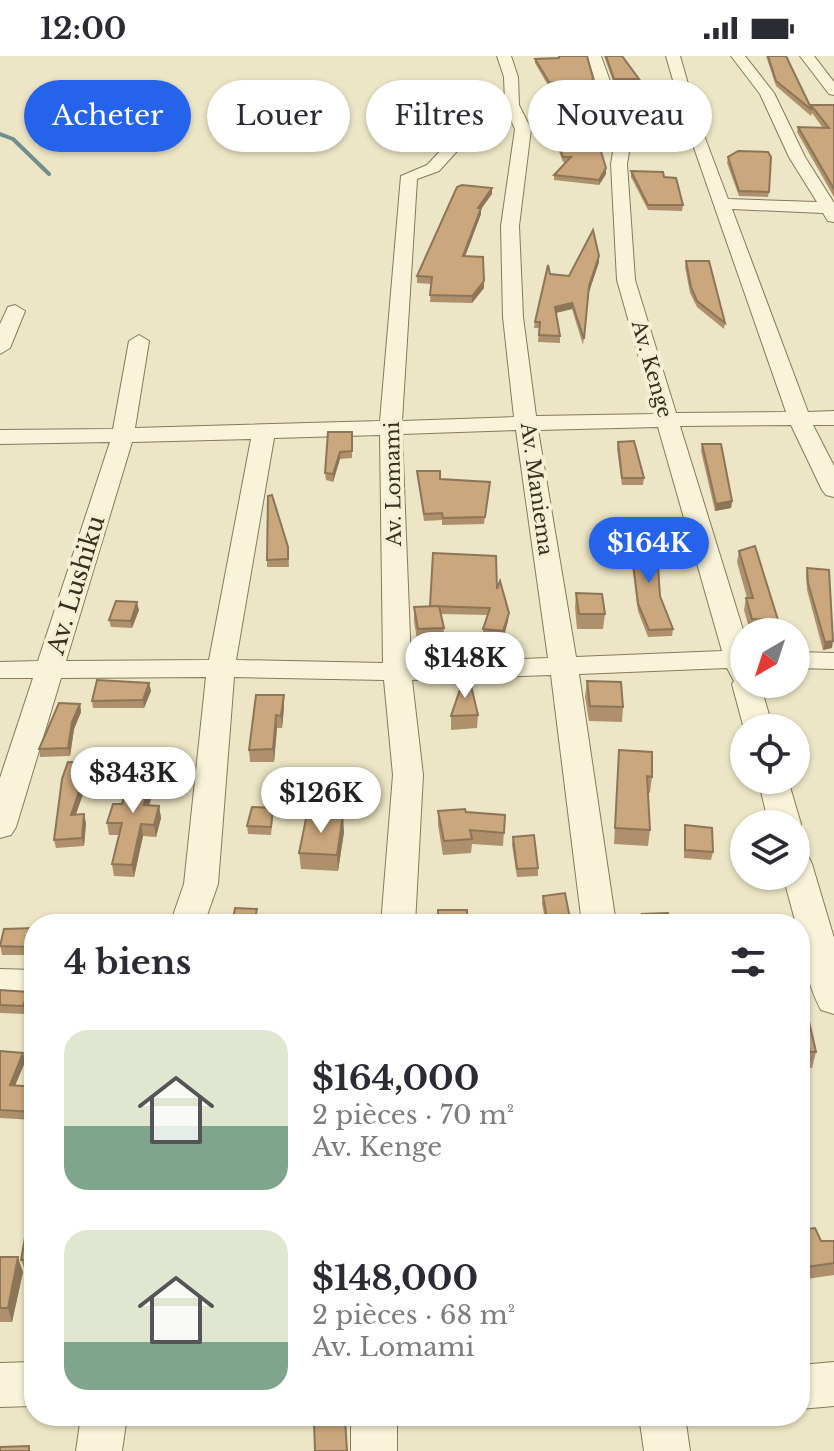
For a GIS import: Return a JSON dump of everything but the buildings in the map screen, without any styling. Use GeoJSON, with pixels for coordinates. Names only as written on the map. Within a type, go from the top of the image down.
{"type":"FeatureCollection","features":[{"type":"Feature","properties":{"kind":"street","name":"Av. Maniema"},"geometry":{"type":"LineString","coordinates":[[504,56],[511,80]]}},
{"type":"Feature","properties":{"kind":"street","name":"Av. Kenge"},"geometry":{"type":"LineString","coordinates":[[594,56],[623,140],[619,164],[623,189],[626,280],[730,628]]}},
{"type":"Feature","properties":{"kind":"street"},"geometry":{"type":"LineString","coordinates":[[673,56],[692,122],[799,418],[834,490]]}},
{"type":"Feature","properties":{"kind":"street"},"geometry":{"type":"LineString","coordinates":[[738,56],[767,93],[797,157],[832,211]]}},
{"type":"Feature","properties":{"kind":"street"},"geometry":{"type":"LineString","coordinates":[[807,56],[834,91]]}},
{"type":"Feature","properties":{"kind":"street","name":"Av. Maniema"},"geometry":{"type":"LineString","coordinates":[[512,105],[523,129],[510,226],[513,317],[529,425],[534,486],[564,668],[598,914]]}},
{"type":"Feature","properties":{"kind":"street","name":"Av. Lomami"},"geometry":{"type":"LineString","coordinates":[[399,914],[408,775],[397,672],[391,427],[409,176],[433,168],[448,152]]}},
{"type":"Feature","properties":{"kind":"street"},"geometry":{"type":"LineString","coordinates":[[723,204],[832,211]]}},
{"type":"Feature","properties":{"kind":"street"},"geometry":{"type":"LineString","coordinates":[[0,348],[15,311]]}},
{"type":"Feature","properties":{"kind":"street","name":"Av. Lushiku"},"geometry":{"type":"LineString","coordinates":[[0,827],[123,436],[139,341]]}},
{"type":"Feature","properties":{"kind":"street"},"geometry":{"type":"LineString","coordinates":[[0,437],[666,419],[834,418]]}},
{"type":"Feature","properties":{"kind":"street"},"geometry":{"type":"LineString","coordinates":[[190,914],[201,884],[221,668],[264,431]]}},
{"type":"Feature","properties":{"kind":"street"},"geometry":{"type":"LineString","coordinates":[[810,660],[834,661]]}},
{"type":"Feature","properties":{"kind":"street"},"geometry":{"type":"LineString","coordinates":[[0,670],[730,670]]}},
{"type":"Feature","properties":{"kind":"street"},"geometry":{"type":"LineString","coordinates":[[802,890],[808,914]]}},
{"type":"Feature","properties":{"kind":"street"},"geometry":{"type":"LineString","coordinates":[[810,922],[824,979]]}},
{"type":"Feature","properties":{"kind":"street"},"geometry":{"type":"LineString","coordinates":[[0,982],[24,983]]}},
{"type":"Feature","properties":{"kind":"street"},"geometry":{"type":"LineString","coordinates":[[0,1385],[24,1384]]}},
{"type":"Feature","properties":{"kind":"street"},"geometry":{"type":"LineString","coordinates":[[810,1386],[834,1384]]}},
{"type":"Feature","properties":{"kind":"street"},"geometry":{"type":"LineString","coordinates":[[99,1451],[103,1426]]}},
{"type":"Feature","properties":{"kind":"street"},"geometry":{"type":"LineString","coordinates":[[374,1426],[374,1451]]}},
{"type":"Feature","properties":{"kind":"street"},"geometry":{"type":"LineString","coordinates":[[663,1426],[667,1451]]}},
{"type":"Feature","properties":{"kind":"waterway"},"geometry":{"type":"LineString","coordinates":[[0,134],[13,139],[49,174]]}}]}
